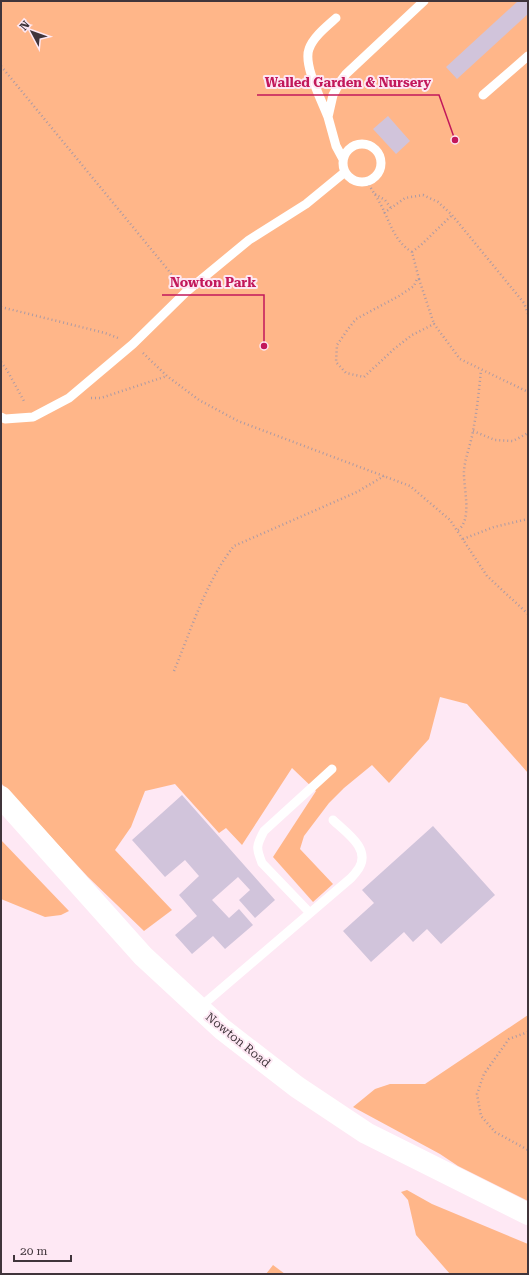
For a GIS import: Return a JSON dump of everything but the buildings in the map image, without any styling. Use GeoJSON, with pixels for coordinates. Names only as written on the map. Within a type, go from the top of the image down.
{"type":"FeatureCollection","features":[{"type":"Feature","properties":{"kind":"street","name":"Nowton Road"},"geometry":{"type":"LineString","coordinates":[[1,797],[143,956],[222,1029],[297,1087],[366,1133],[528,1214]]}},
{"type":"Feature","properties":{"kind":"lane"},"geometry":{"type":"LineString","coordinates":[[328,117],[333,95],[346,74],[424,1]]}},
{"type":"Feature","properties":{"kind":"lane"},"geometry":{"type":"LineString","coordinates":[[336,18],[319,33],[309,49],[308,68],[328,117],[336,146],[343,159]]}},
{"type":"Feature","properties":{"kind":"lane"},"geometry":{"type":"LineString","coordinates":[[483,95],[528,56]]}},
{"type":"Feature","properties":{"kind":"lane"},"geometry":{"type":"LineString","coordinates":[[367,144],[377,151],[380,157],[380,169],[372,179],[360,182],[349,177],[345,172],[343,159],[350,148],[355,145],[367,144]]}},
{"type":"Feature","properties":{"kind":"lane"},"geometry":{"type":"LineString","coordinates":[[1,417],[5,419],[33,417],[69,398],[134,344],[186,292],[250,240],[306,204],[345,172]]}},
{"type":"Feature","properties":{"kind":"lane"},"geometry":{"type":"LineString","coordinates":[[310,913],[262,863],[258,853],[258,843],[264,831],[332,769]]}},
{"type":"Feature","properties":{"kind":"lane"},"geometry":{"type":"LineString","coordinates":[[199,1008],[351,878],[359,868],[362,858],[358,844],[332,820]]}},
{"type":"Feature","properties":{"kind":"path"},"geometry":{"type":"LineString","coordinates":[[1,66],[186,292]]}},
{"type":"Feature","properties":{"kind":"path"},"geometry":{"type":"LineString","coordinates":[[367,181],[394,234],[406,248],[412,252],[434,324],[460,359],[528,392]]}},
{"type":"Feature","properties":{"kind":"path"},"geometry":{"type":"LineString","coordinates":[[374,194],[385,200],[391,208]]}},
{"type":"Feature","properties":{"kind":"path"},"geometry":{"type":"LineString","coordinates":[[384,213],[405,198],[423,195],[438,202],[452,215],[524,303],[528,314]]}},
{"type":"Feature","properties":{"kind":"path"},"geometry":{"type":"LineString","coordinates":[[412,252],[452,215]]}},
{"type":"Feature","properties":{"kind":"path"},"geometry":{"type":"LineString","coordinates":[[419,279],[417,279],[414,286],[399,296],[356,319],[337,345],[336,362],[346,373],[364,377],[394,349],[412,335],[434,324]]}},
{"type":"Feature","properties":{"kind":"path"},"geometry":{"type":"LineString","coordinates":[[1,307],[105,333],[134,344],[167,376],[199,400],[238,421],[410,486],[450,520],[487,576],[528,614]]}},
{"type":"Feature","properties":{"kind":"path"},"geometry":{"type":"LineString","coordinates":[[1,362],[33,417]]}},
{"type":"Feature","properties":{"kind":"path"},"geometry":{"type":"LineString","coordinates":[[458,530],[462,527],[465,520],[466,499],[464,471],[473,431],[481,370]]}},
{"type":"Feature","properties":{"kind":"path"},"geometry":{"type":"LineString","coordinates":[[69,398],[101,398],[167,376]]}},
{"type":"Feature","properties":{"kind":"path"},"geometry":{"type":"LineString","coordinates":[[473,431],[495,440],[513,441],[528,433]]}},
{"type":"Feature","properties":{"kind":"path"},"geometry":{"type":"LineString","coordinates":[[174,671],[211,581],[224,558],[234,546],[356,492],[384,476]]}},
{"type":"Feature","properties":{"kind":"path"},"geometry":{"type":"LineString","coordinates":[[463,539],[494,527],[528,518]]}},
{"type":"Feature","properties":{"kind":"path"},"geometry":{"type":"LineString","coordinates":[[528,1032],[509,1039],[484,1074],[477,1094],[481,1116],[490,1127],[495,1132],[528,1150]]}},
{"type":"Feature","properties":{"kind":"shaded area"},"geometry":{"type":"Polygon","coordinates":[[[1,1],[528,1],[528,773],[467,704],[440,697],[429,739],[389,783],[372,765],[344,788],[329,803],[304,836],[300,849],[333,884],[313,902],[273,857],[316,791],[292,768],[242,845],[226,828],[219,833],[175,784],[145,791],[131,827],[115,850],[172,910],[144,931],[88,877],[1,783],[1,1]]]}},
{"type":"Feature","properties":{"kind":"shaded area"},"geometry":{"type":"Polygon","coordinates":[[[1,840],[69,911],[61,915],[45,917],[1,899],[1,840]]]}},
{"type":"Feature","properties":{"kind":"shaded area"},"geometry":{"type":"Polygon","coordinates":[[[528,1015],[528,1201],[458,1166],[440,1154],[353,1107],[375,1089],[390,1084],[425,1084],[528,1015]]]}},
{"type":"Feature","properties":{"kind":"shaded area"},"geometry":{"type":"Polygon","coordinates":[[[407,1190],[432,1204],[528,1244],[528,1274],[450,1274],[416,1235],[408,1200],[401,1192],[407,1190]]]}},
{"type":"Feature","properties":{"kind":"shaded area"},"geometry":{"type":"Polygon","coordinates":[[[273,1265],[285,1274],[266,1274],[273,1265]]]}},
{"type":"Feature","properties":{"kind":"place","name":"Walled Garden & Nursery"},"geometry":{"type":"Point","coordinates":[455,140]}},
{"type":"Feature","properties":{"kind":"place","name":"Nowton Park"},"geometry":{"type":"Point","coordinates":[264,346]}}]}
